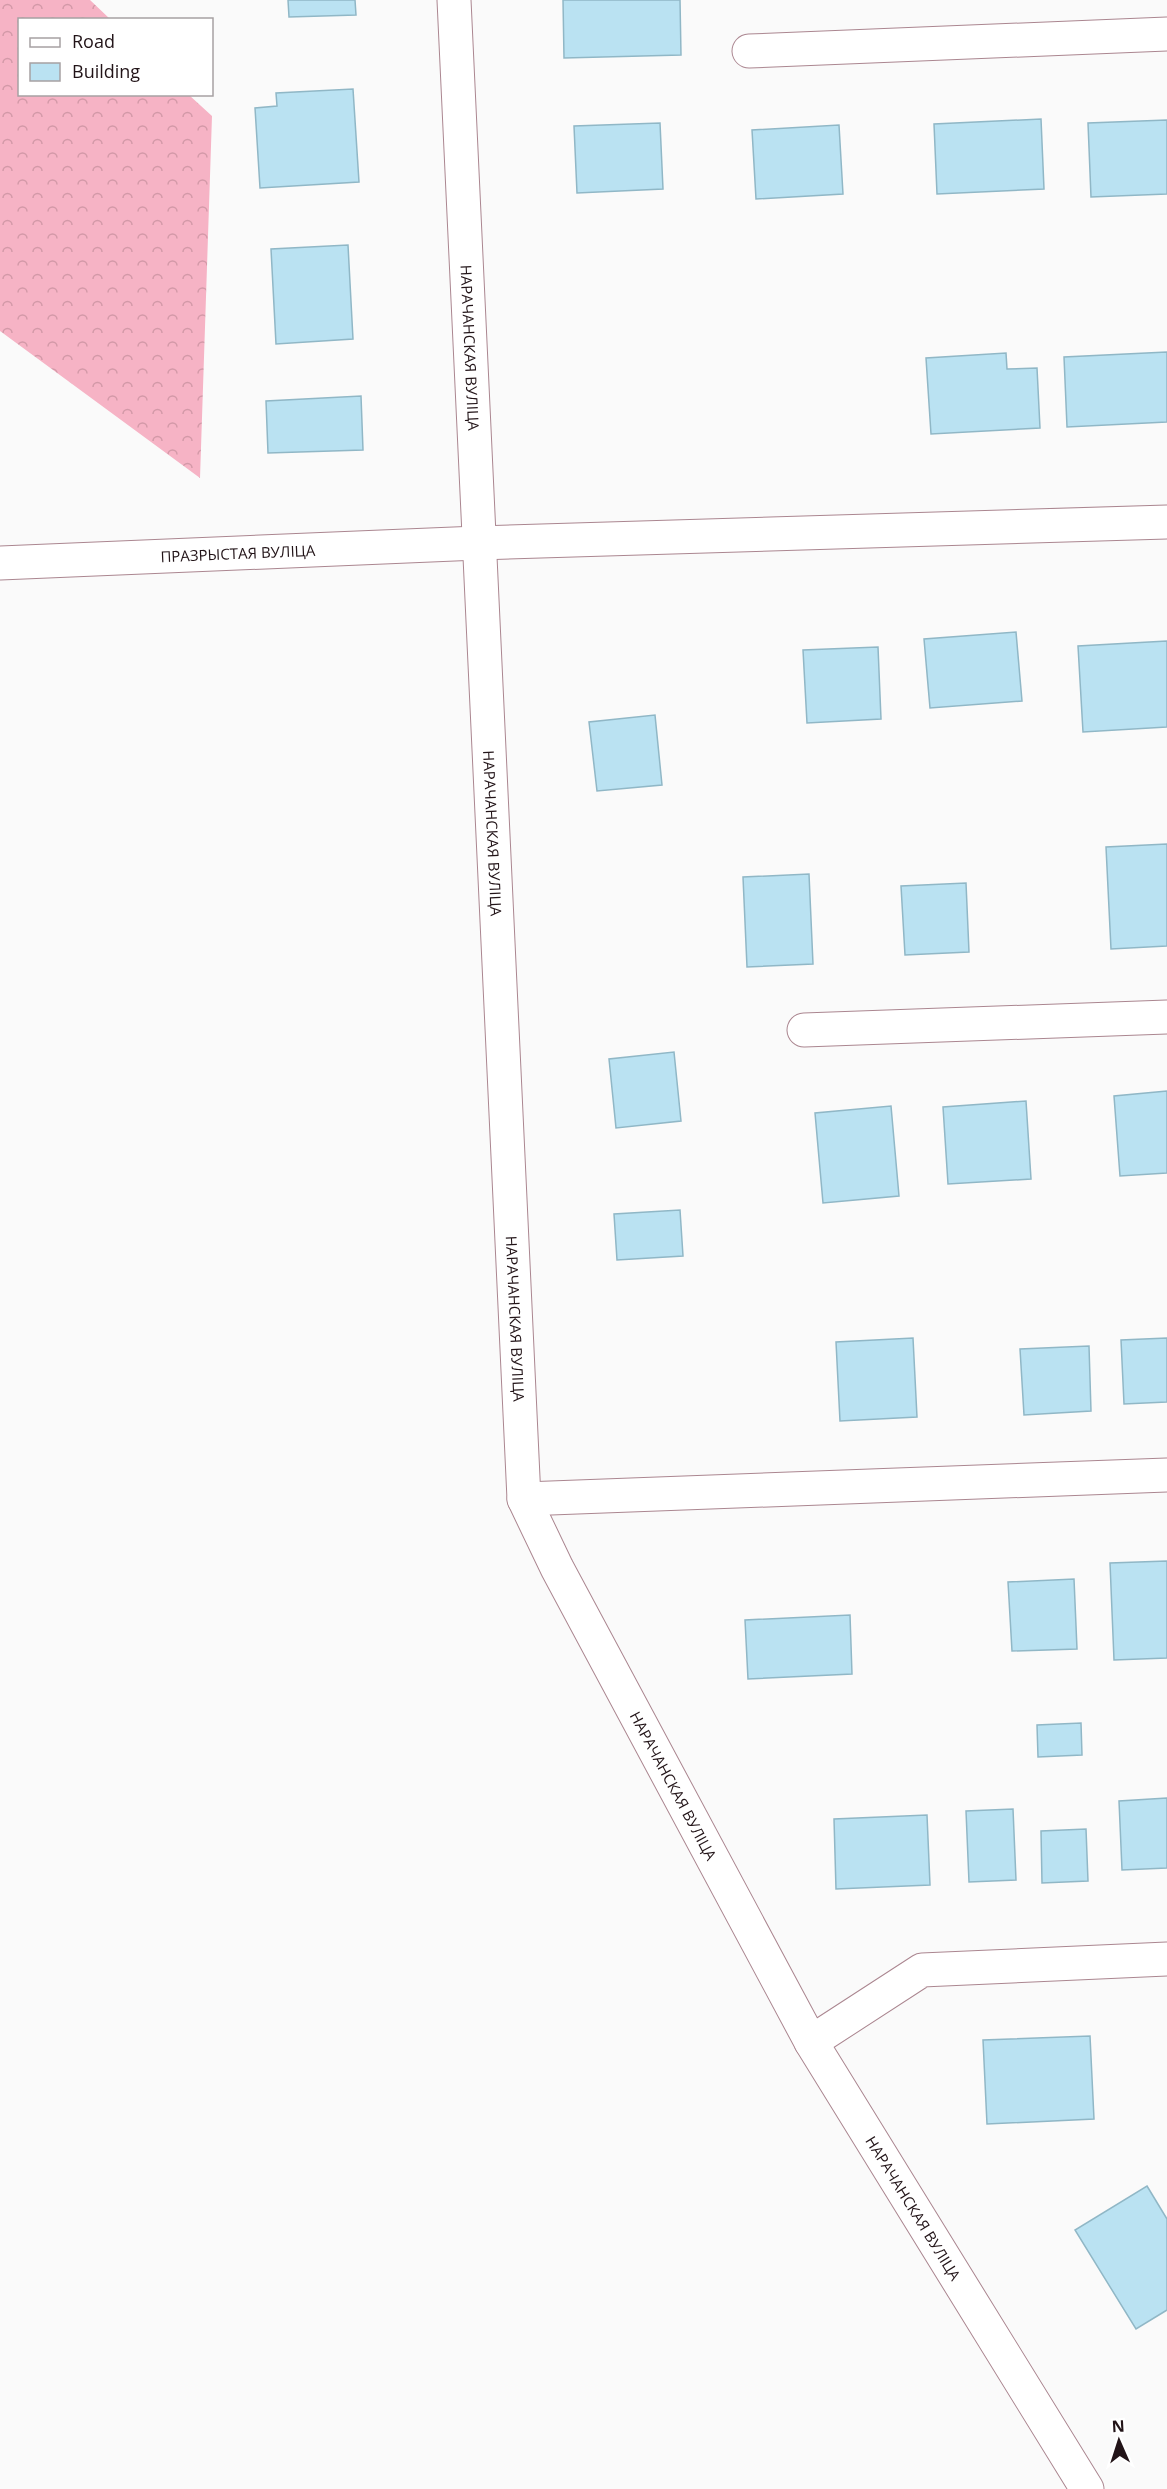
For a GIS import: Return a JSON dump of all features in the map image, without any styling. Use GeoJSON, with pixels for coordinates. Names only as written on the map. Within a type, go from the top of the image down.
{"type":"FeatureCollection","features":[{"type":"Feature","properties":{"kind":"street","name":"НАРАЧАНСКАЯ ВУЛІЦА"},"geometry":{"type":"LineString","coordinates":[[454,0],[524,1499],[557,1568],[811,2042],[1087,2489]]}},
{"type":"Feature","properties":{"kind":"street"},"geometry":{"type":"LineString","coordinates":[[749,51],[1167,34]]}},
{"type":"Feature","properties":{"kind":"street","name":"ПРАЗРЫСТАЯ ВУЛІЦА"},"geometry":{"type":"LineString","coordinates":[[0,563],[478,543],[1167,522]]}},
{"type":"Feature","properties":{"kind":"street"},"geometry":{"type":"LineString","coordinates":[[804,1030],[1167,1017]]}},
{"type":"Feature","properties":{"kind":"street"},"geometry":{"type":"LineString","coordinates":[[524,1499],[1167,1475]]}},
{"type":"Feature","properties":{"kind":"street"},"geometry":{"type":"LineString","coordinates":[[811,2042],[922,1970],[1167,1959]]}},
{"type":"Feature","properties":{"kind":"green space"},"geometry":{"type":"Polygon","coordinates":[[[0,0],[90,0],[109,18],[18,18],[18,96],[190,96],[212,116],[200,478],[0,331],[0,0]]]}},
{"type":"Feature","properties":{"kind":"building"},"geometry":{"type":"Polygon","coordinates":[[[288,0],[355,0],[356,15],[289,17],[288,0]]]}},
{"type":"Feature","properties":{"kind":"building"},"geometry":{"type":"Polygon","coordinates":[[[563,0],[680,0],[681,55],[564,58],[563,0]]]}},
{"type":"Feature","properties":{"kind":"building"},"geometry":{"type":"Polygon","coordinates":[[[353,89],[359,182],[260,188],[255,108],[277,106],[276,93],[353,89]]]}},
{"type":"Feature","properties":{"kind":"building"},"geometry":{"type":"Polygon","coordinates":[[[1041,119],[1044,189],[937,194],[934,124],[1041,119]]]}},
{"type":"Feature","properties":{"kind":"building"},"geometry":{"type":"Polygon","coordinates":[[[1167,120],[1167,194],[1091,197],[1088,123],[1167,120]]]}},
{"type":"Feature","properties":{"kind":"building"},"geometry":{"type":"Polygon","coordinates":[[[660,123],[663,189],[577,193],[574,126],[660,123]]]}},
{"type":"Feature","properties":{"kind":"building"},"geometry":{"type":"Polygon","coordinates":[[[839,125],[843,194],[756,199],[752,130],[839,125]]]}},
{"type":"Feature","properties":{"kind":"building"},"geometry":{"type":"Polygon","coordinates":[[[348,245],[353,339],[276,344],[271,249],[348,245]]]}},
{"type":"Feature","properties":{"kind":"building"},"geometry":{"type":"Polygon","coordinates":[[[1167,352],[1167,422],[1067,427],[1064,357],[1167,352]]]}},
{"type":"Feature","properties":{"kind":"building"},"geometry":{"type":"Polygon","coordinates":[[[1006,353],[1007,369],[1037,368],[1040,428],[931,434],[926,358],[1006,353]]]}},
{"type":"Feature","properties":{"kind":"building"},"geometry":{"type":"Polygon","coordinates":[[[361,396],[363,450],[268,453],[266,401],[361,396]]]}},
{"type":"Feature","properties":{"kind":"building"},"geometry":{"type":"Polygon","coordinates":[[[1016,632],[1022,701],[930,708],[924,639],[1016,632]]]}},
{"type":"Feature","properties":{"kind":"building"},"geometry":{"type":"Polygon","coordinates":[[[1167,641],[1167,727],[1083,732],[1078,646],[1167,641]]]}},
{"type":"Feature","properties":{"kind":"building"},"geometry":{"type":"Polygon","coordinates":[[[878,647],[881,719],[807,723],[803,650],[878,647]]]}},
{"type":"Feature","properties":{"kind":"building"},"geometry":{"type":"Polygon","coordinates":[[[655,715],[662,785],[597,791],[589,722],[655,715]]]}},
{"type":"Feature","properties":{"kind":"building"},"geometry":{"type":"Polygon","coordinates":[[[1167,844],[1167,946],[1111,949],[1106,847],[1167,844]]]}},
{"type":"Feature","properties":{"kind":"building"},"geometry":{"type":"Polygon","coordinates":[[[809,874],[813,964],[747,967],[743,877],[809,874]]]}},
{"type":"Feature","properties":{"kind":"building"},"geometry":{"type":"Polygon","coordinates":[[[966,883],[969,952],[905,955],[901,886],[966,883]]]}},
{"type":"Feature","properties":{"kind":"building"},"geometry":{"type":"Polygon","coordinates":[[[674,1052],[681,1121],[616,1128],[609,1059],[674,1052]]]}},
{"type":"Feature","properties":{"kind":"building"},"geometry":{"type":"Polygon","coordinates":[[[1167,1091],[1167,1173],[1120,1176],[1114,1096],[1167,1091]]]}},
{"type":"Feature","properties":{"kind":"building"},"geometry":{"type":"Polygon","coordinates":[[[1026,1101],[1031,1179],[948,1184],[943,1107],[1026,1101]]]}},
{"type":"Feature","properties":{"kind":"building"},"geometry":{"type":"Polygon","coordinates":[[[891,1106],[899,1196],[823,1203],[815,1113],[891,1106]]]}},
{"type":"Feature","properties":{"kind":"building"},"geometry":{"type":"Polygon","coordinates":[[[680,1210],[683,1256],[617,1260],[614,1214],[680,1210]]]}},
{"type":"Feature","properties":{"kind":"building"},"geometry":{"type":"Polygon","coordinates":[[[913,1338],[917,1417],[840,1421],[836,1342],[913,1338]]]}},
{"type":"Feature","properties":{"kind":"building"},"geometry":{"type":"Polygon","coordinates":[[[1167,1338],[1167,1402],[1124,1404],[1121,1340],[1167,1338]]]}},
{"type":"Feature","properties":{"kind":"building"},"geometry":{"type":"Polygon","coordinates":[[[1089,1346],[1091,1411],[1024,1415],[1020,1349],[1089,1346]]]}},
{"type":"Feature","properties":{"kind":"building"},"geometry":{"type":"Polygon","coordinates":[[[1167,1561],[1167,1658],[1114,1660],[1110,1563],[1167,1561]]]}},
{"type":"Feature","properties":{"kind":"building"},"geometry":{"type":"Polygon","coordinates":[[[1074,1579],[1077,1649],[1012,1651],[1008,1582],[1074,1579]]]}},
{"type":"Feature","properties":{"kind":"building"},"geometry":{"type":"Polygon","coordinates":[[[850,1615],[852,1674],[748,1679],[745,1620],[850,1615]]]}},
{"type":"Feature","properties":{"kind":"building"},"geometry":{"type":"Polygon","coordinates":[[[1081,1723],[1082,1755],[1038,1757],[1037,1725],[1081,1723]]]}},
{"type":"Feature","properties":{"kind":"building"},"geometry":{"type":"Polygon","coordinates":[[[1167,1798],[1167,1868],[1122,1870],[1119,1801],[1167,1798]]]}},
{"type":"Feature","properties":{"kind":"building"},"geometry":{"type":"Polygon","coordinates":[[[1013,1809],[1016,1880],[969,1882],[966,1811],[1013,1809]]]}},
{"type":"Feature","properties":{"kind":"building"},"geometry":{"type":"Polygon","coordinates":[[[927,1815],[930,1885],[836,1889],[834,1819],[927,1815]]]}},
{"type":"Feature","properties":{"kind":"building"},"geometry":{"type":"Polygon","coordinates":[[[1086,1829],[1088,1881],[1042,1883],[1041,1831],[1086,1829]]]}},
{"type":"Feature","properties":{"kind":"building"},"geometry":{"type":"Polygon","coordinates":[[[1090,2036],[1094,2119],[987,2124],[983,2040],[1090,2036]]]}},
{"type":"Feature","properties":{"kind":"building"},"geometry":{"type":"Polygon","coordinates":[[[1147,2186],[1167,2219],[1167,2310],[1136,2329],[1075,2230],[1147,2186]]]}}]}
